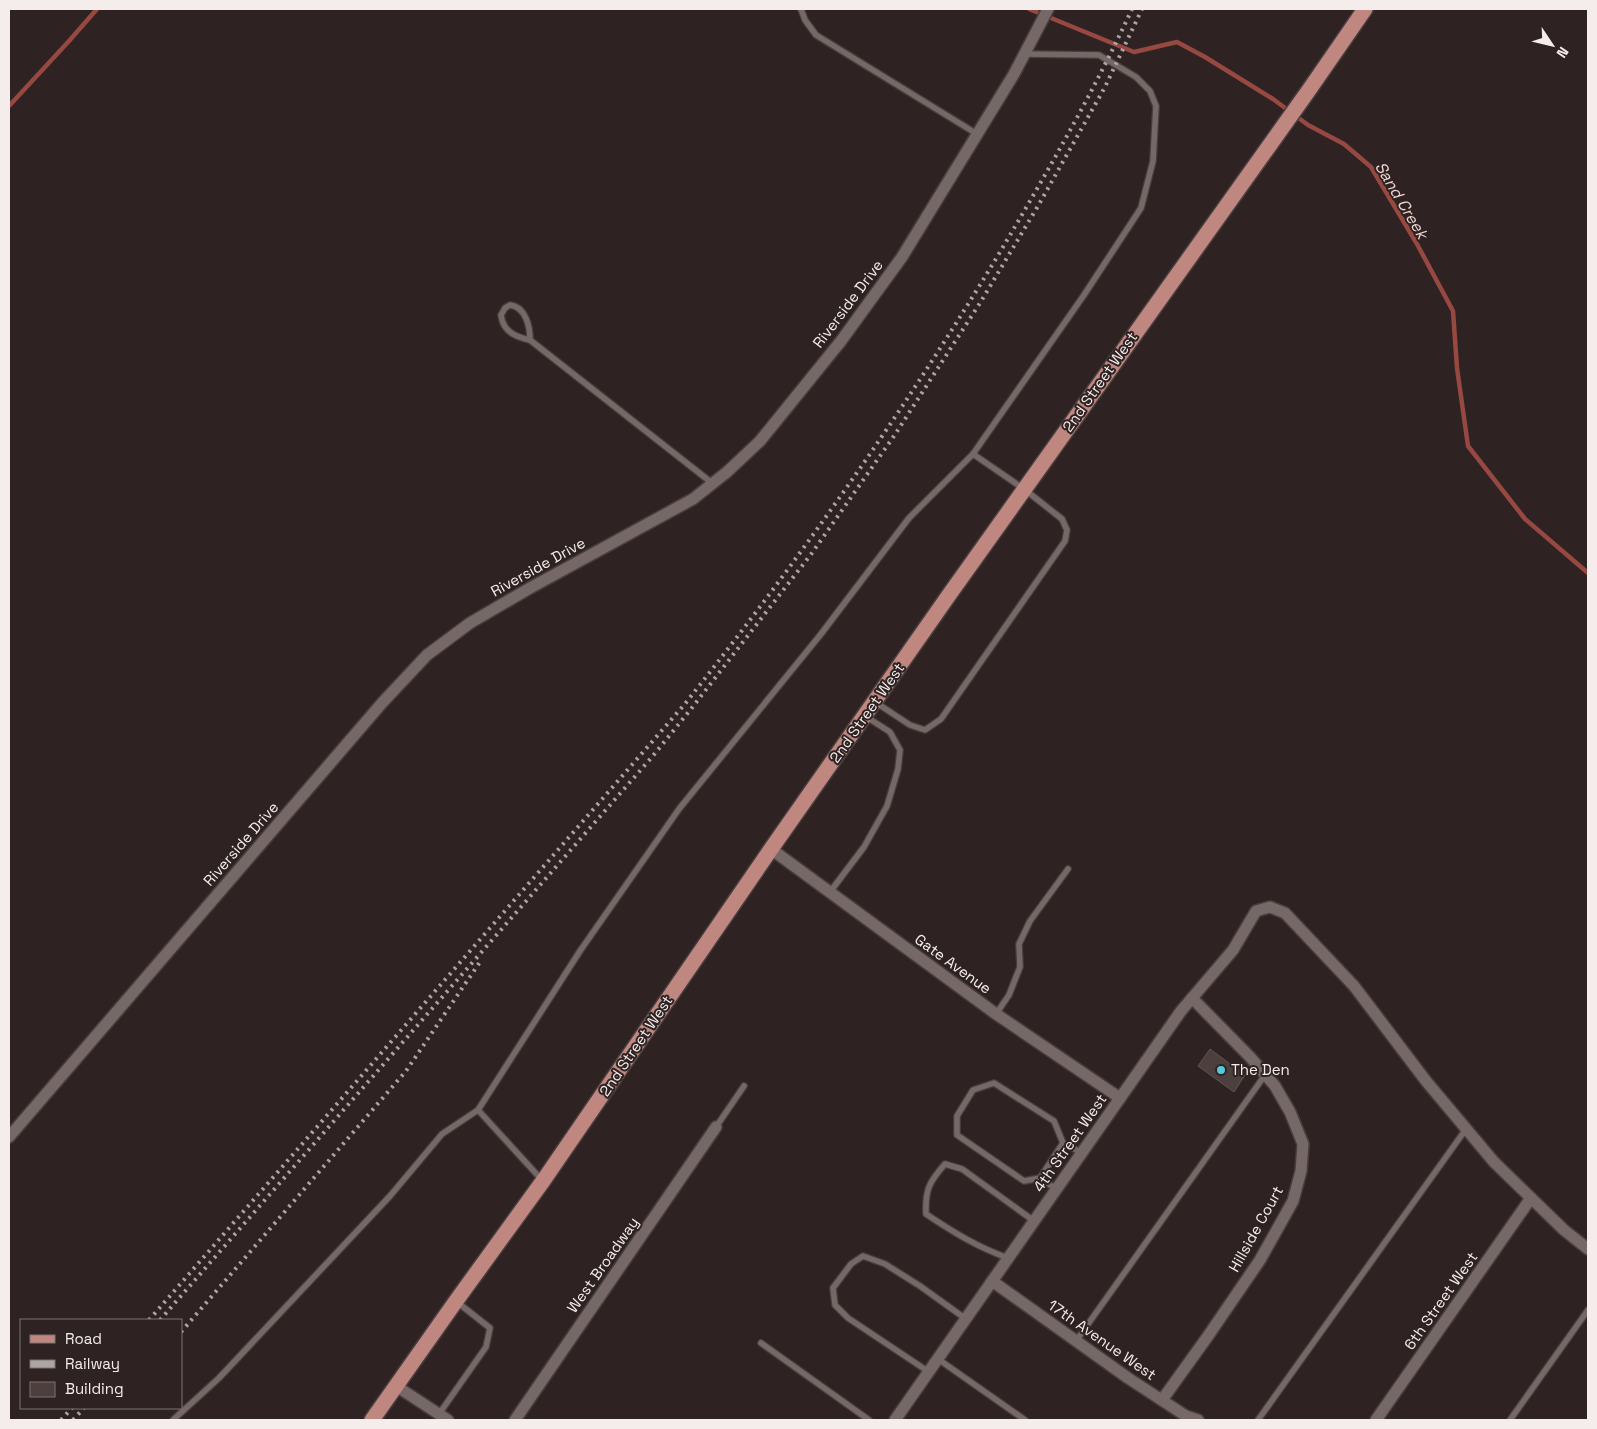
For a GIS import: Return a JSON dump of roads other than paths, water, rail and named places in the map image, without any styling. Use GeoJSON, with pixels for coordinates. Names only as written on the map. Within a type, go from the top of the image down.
{"type":"FeatureCollection","features":[{"type":"Feature","properties":{"kind":"main road","name":"2nd Street West"},"geometry":{"type":"LineString","coordinates":[[372,1420],[543,1182],[874,702],[1365,9]]}},
{"type":"Feature","properties":{"kind":"street","name":"Riverside Drive"},"geometry":{"type":"LineString","coordinates":[[9,1137],[382,703],[427,655],[470,623],[693,499],[745,455],[769,430],[846,334],[910,245],[1026,54],[1048,9]]}},
{"type":"Feature","properties":{"kind":"street","name":"Gate Avenue"},"geometry":{"type":"LineString","coordinates":[[771,849],[996,1014],[1120,1098]]}},
{"type":"Feature","properties":{"kind":"street","name":"4th Street West"},"geometry":{"type":"LineString","coordinates":[[895,1420],[1181,1010],[1233,950],[1256,912],[1270,907],[1285,913],[1354,986],[1426,1081],[1466,1129]]}},
{"type":"Feature","properties":{"kind":"street","name":"Hillside Court"},"geometry":{"type":"LineString","coordinates":[[1162,1400],[1260,1260],[1293,1201],[1301,1172],[1303,1144],[1290,1112],[1275,1086],[1192,998]]}},
{"type":"Feature","properties":{"kind":"street","name":"West Broadway"},"geometry":{"type":"LineString","coordinates":[[515,1420],[716,1126]]}},
{"type":"Feature","properties":{"kind":"street"},"geometry":{"type":"LineString","coordinates":[[1466,1129],[1494,1162],[1564,1230],[1588,1249]]}},
{"type":"Feature","properties":{"kind":"street","name":"6th Street West"},"geometry":{"type":"LineString","coordinates":[[1376,1420],[1531,1198]]}},
{"type":"Feature","properties":{"kind":"street","name":"17th Avenue West"},"geometry":{"type":"LineString","coordinates":[[992,1281],[1162,1400],[1186,1416],[1198,1420]]}},
{"type":"Feature","properties":{"kind":"street"},"geometry":{"type":"LineString","coordinates":[[396,1386],[443,1417]]}},
{"type":"Feature","properties":{"kind":"lane"},"geometry":{"type":"LineString","coordinates":[[801,9],[805,20],[816,35],[977,134]]}},
{"type":"Feature","properties":{"kind":"lane"},"geometry":{"type":"LineString","coordinates":[[173,1420],[219,1378],[390,1196],[442,1134],[478,1110],[580,951],[679,808],[821,634],[909,518],[973,454],[1084,295],[1141,208],[1153,161],[1156,106],[1150,91],[1136,77],[1099,56],[1026,54]]}},
{"type":"Feature","properties":{"kind":"lane"},"geometry":{"type":"LineString","coordinates":[[530,340],[530,332],[524,314],[514,306],[510,305],[505,308],[501,315],[504,327],[509,333],[516,337],[530,340],[712,483]]}},
{"type":"Feature","properties":{"kind":"lane"},"geometry":{"type":"LineString","coordinates":[[874,702],[910,725],[926,730],[941,719],[1065,541],[1067,530],[1062,519],[1024,489],[973,454]]}},
{"type":"Feature","properties":{"kind":"lane"},"geometry":{"type":"LineString","coordinates":[[830,892],[864,847],[887,806],[898,770],[900,750],[890,732],[865,716]]}},
{"type":"Feature","properties":{"kind":"lane"},"geometry":{"type":"LineString","coordinates":[[996,1014],[1009,995],[1020,967],[1018,944],[1030,921],[1068,869]]}},
{"type":"Feature","properties":{"kind":"lane"},"geometry":{"type":"LineString","coordinates":[[1076,1341],[1265,1074]]}},
{"type":"Feature","properties":{"kind":"lane"},"geometry":{"type":"LineString","coordinates":[[1056,1189],[1040,1178],[1024,1181],[957,1135],[957,1116],[973,1090],[994,1083],[1054,1121],[1063,1143],[1082,1153]]}},
{"type":"Feature","properties":{"kind":"lane"},"geometry":{"type":"LineString","coordinates":[[716,1126],[744,1086]]}},
{"type":"Feature","properties":{"kind":"lane"},"geometry":{"type":"LineString","coordinates":[[478,1110],[543,1182]]}},
{"type":"Feature","properties":{"kind":"lane"},"geometry":{"type":"LineString","coordinates":[[1258,1420],[1466,1129]]}},
{"type":"Feature","properties":{"kind":"lane"},"geometry":{"type":"LineString","coordinates":[[1040,1178],[1063,1143]]}},
{"type":"Feature","properties":{"kind":"lane"},"geometry":{"type":"LineString","coordinates":[[1008,1258],[980,1248],[926,1214],[925,1194],[934,1176],[945,1164],[962,1169],[1034,1221]]}},
{"type":"Feature","properties":{"kind":"lane"},"geometry":{"type":"LineString","coordinates":[[929,1372],[848,1318],[835,1305],[833,1288],[851,1264],[863,1256],[885,1264],[966,1319]]}},
{"type":"Feature","properties":{"kind":"lane"},"geometry":{"type":"LineString","coordinates":[[443,1417],[486,1347],[490,1328],[456,1301]]}},
{"type":"Feature","properties":{"kind":"lane"},"geometry":{"type":"LineString","coordinates":[[1510,1420],[1588,1310]]}},
{"type":"Feature","properties":{"kind":"lane"},"geometry":{"type":"LineString","coordinates":[[761,1343],[868,1420]]}},
{"type":"Feature","properties":{"kind":"lane"},"geometry":{"type":"LineString","coordinates":[[938,1359],[1025,1420]]}},
{"type":"Feature","properties":{"kind":"waterway","name":"Sand Creek"},"geometry":{"type":"LineString","coordinates":[[9,106],[97,9]]}},
{"type":"Feature","properties":{"kind":"waterway","name":"Sand Creek"},"geometry":{"type":"LineString","coordinates":[[1029,9],[1134,52],[1177,42],[1273,99],[1308,125],[1344,144],[1371,167],[1417,244],[1453,311],[1457,368],[1468,446],[1525,519],[1588,573]]}},
{"type":"Feature","properties":{"kind":"railway"},"geometry":{"type":"LineString","coordinates":[[150,1319],[684,705],[811,538],[929,366],[1003,247],[1070,130],[1132,9]]}},
{"type":"Feature","properties":{"kind":"railway"},"geometry":{"type":"LineString","coordinates":[[161,1319],[652,757],[812,553],[894,436],[980,303],[1038,206],[1105,87],[1142,9]]}},
{"type":"Feature","properties":{"kind":"railway"},"geometry":{"type":"LineString","coordinates":[[182,1331],[406,1071],[482,959]]}},
{"type":"Feature","properties":{"kind":"railway"},"geometry":{"type":"LineString","coordinates":[[61,1420],[71,1409]]}},
{"type":"Feature","properties":{"kind":"railway"},"geometry":{"type":"LineString","coordinates":[[73,1420],[83,1409]]}},
{"type":"Feature","properties":{"kind":"place","name":"The Den"},"geometry":{"type":"Point","coordinates":[1221,1070]}}]}
